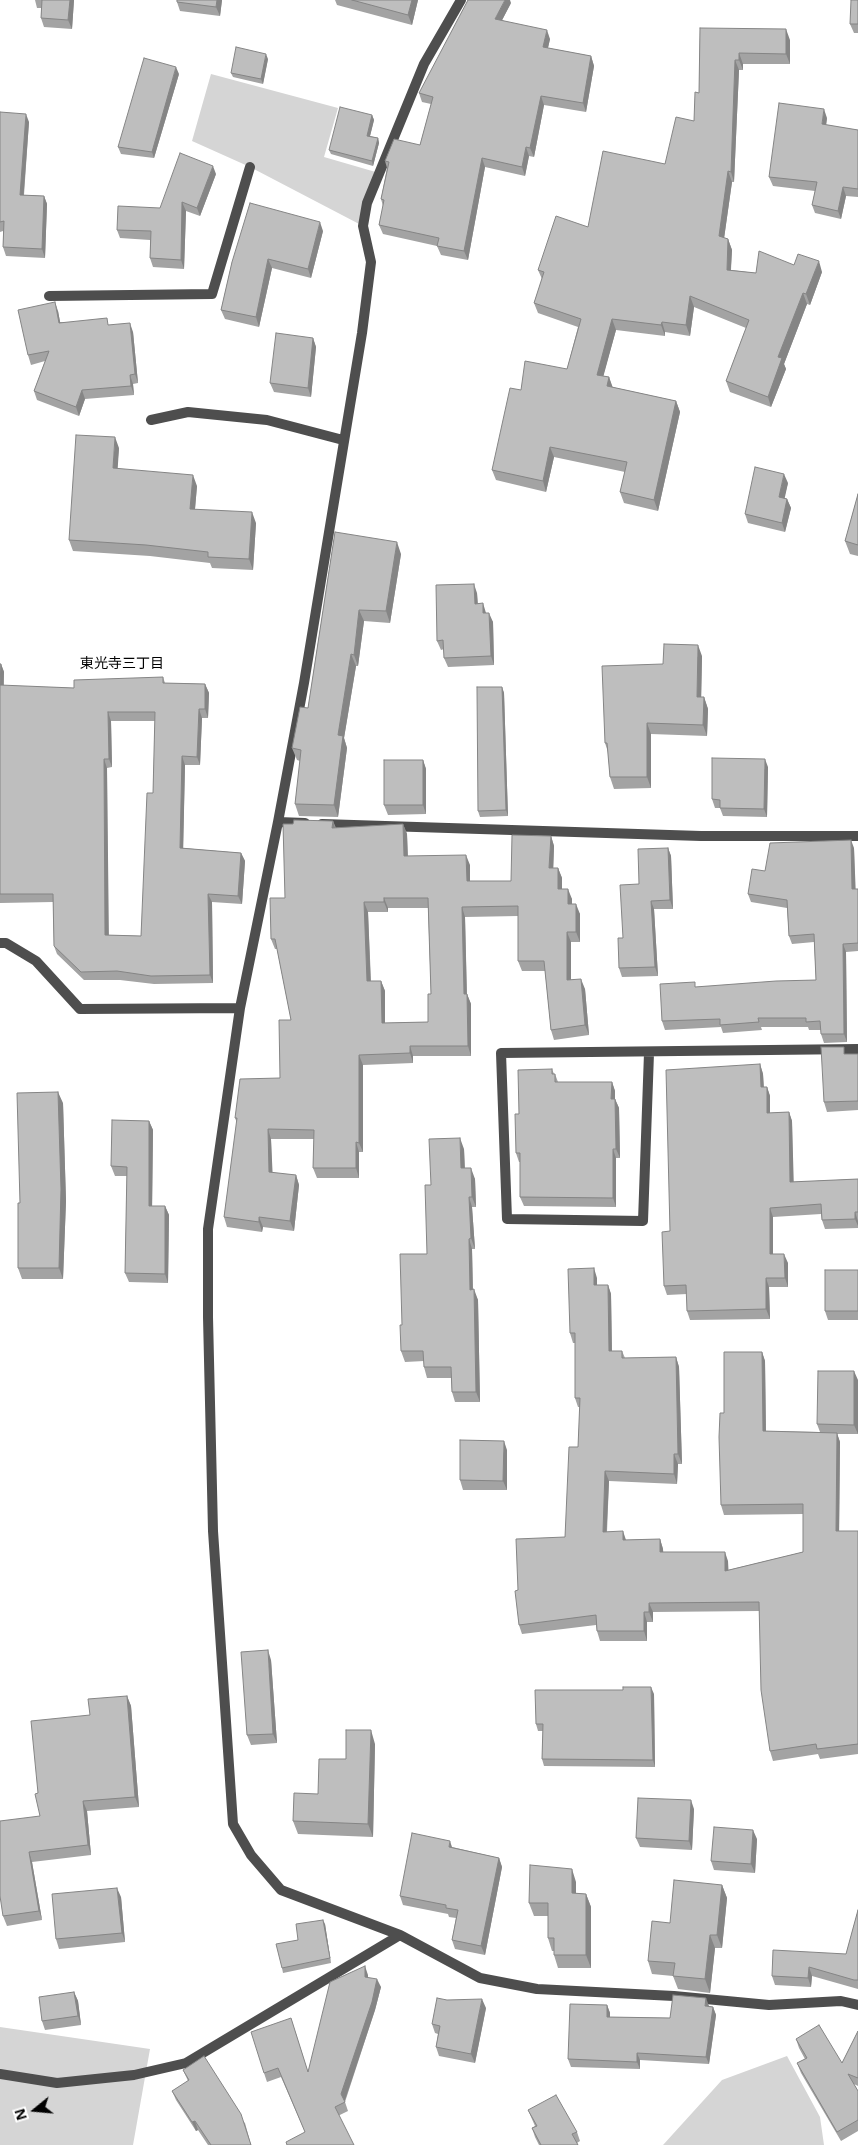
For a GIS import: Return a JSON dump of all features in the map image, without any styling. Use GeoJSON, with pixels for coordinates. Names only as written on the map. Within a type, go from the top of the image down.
{"type":"FeatureCollection","features":[{"type":"Feature","properties":{"kind":"street"},"geometry":{"type":"LineString","coordinates":[[461,0],[424,64],[367,202],[363,226],[370,262],[362,333],[320,588],[278,822],[240,1008],[208,1229],[213,1531],[233,1824],[251,1855],[281,1890],[400,1935],[480,1978],[537,1989],[674,1996],[769,2005],[841,2001],[858,2005]]}},
{"type":"Feature","properties":{"kind":"street"},"geometry":{"type":"LineString","coordinates":[[49,296],[212,294],[250,167]]}},
{"type":"Feature","properties":{"kind":"street"},"geometry":{"type":"LineString","coordinates":[[151,420],[188,412],[267,420],[343,440]]}},
{"type":"Feature","properties":{"kind":"street"},"geometry":{"type":"LineString","coordinates":[[278,822],[701,836],[858,836]]}},
{"type":"Feature","properties":{"kind":"street"},"geometry":{"type":"LineString","coordinates":[[0,943],[6,943],[36,961],[80,1009],[240,1008]]}},
{"type":"Feature","properties":{"kind":"street"},"geometry":{"type":"LineString","coordinates":[[649,1053],[643,1221],[507,1219],[500,1054],[858,1049]]}},
{"type":"Feature","properties":{"kind":"street"},"geometry":{"type":"LineString","coordinates":[[0,2074],[57,2083],[134,2074],[186,2063],[400,1935]]}},
{"type":"Feature","properties":{"kind":"shaded area"},"geometry":{"type":"Polygon","coordinates":[[[211,74],[338,108],[324,157],[379,173],[363,226],[250,167],[192,141],[211,74]]]}},
{"type":"Feature","properties":{"kind":"shaded area"},"geometry":{"type":"Polygon","coordinates":[[[0,2027],[150,2049],[133,2145],[0,2145],[0,2027]]]}},
{"type":"Feature","properties":{"kind":"shaded area"},"geometry":{"type":"Polygon","coordinates":[[[787,2056],[820,2117],[824,2145],[663,2145],[722,2080],[787,2056]]]}},
{"type":"Feature","properties":{"kind":"building"},"geometry":{"type":"Polygon","coordinates":[[[42,0],[70,0],[68,20],[41,18],[42,0]]]}},
{"type":"Feature","properties":{"kind":"building"},"geometry":{"type":"Polygon","coordinates":[[[177,0],[217,0],[216,7],[177,2],[177,0]]]}},
{"type":"Feature","properties":{"kind":"building"},"geometry":{"type":"Polygon","coordinates":[[[352,0],[412,0],[408,15],[352,0]]]}},
{"type":"Feature","properties":{"kind":"building"},"geometry":{"type":"Polygon","coordinates":[[[468,0],[505,0],[495,19],[547,30],[543,47],[591,56],[583,103],[541,96],[530,148],[526,147],[522,167],[482,158],[464,251],[437,246],[439,238],[379,225],[384,200],[381,199],[389,162],[385,161],[394,139],[420,145],[433,97],[419,93],[468,0]]]}},
{"type":"Feature","properties":{"kind":"building"},"geometry":{"type":"Polygon","coordinates":[[[851,0],[858,0],[858,24],[850,24],[851,0]]]}},
{"type":"Feature","properties":{"kind":"building"},"geometry":{"type":"Polygon","coordinates":[[[700,28],[786,29],[786,54],[739,53],[739,60],[735,60],[731,172],[728,171],[719,236],[728,239],[727,270],[756,273],[759,251],[794,265],[798,254],[819,261],[806,294],[803,293],[778,357],[782,358],[768,397],[726,381],[749,320],[690,296],[686,325],[662,322],[661,325],[612,319],[597,375],[609,377],[607,386],[676,401],[654,500],[620,492],[627,462],[550,447],[543,481],[492,470],[510,388],[521,390],[525,361],[567,369],[581,319],[534,303],[544,272],[538,270],[556,216],[588,227],[603,151],[665,164],[676,117],[694,121],[695,92],[699,93],[700,28]]]}},
{"type":"Feature","properties":{"kind":"building"},"geometry":{"type":"Polygon","coordinates":[[[236,47],[266,54],[261,79],[231,73],[236,47]]]}},
{"type":"Feature","properties":{"kind":"building"},"geometry":{"type":"Polygon","coordinates":[[[144,58],[176,67],[152,152],[118,147],[144,58]]]}},
{"type":"Feature","properties":{"kind":"building"},"geometry":{"type":"Polygon","coordinates":[[[779,103],[824,109],[822,124],[858,130],[858,189],[843,187],[838,211],[812,205],[817,182],[769,177],[779,103]]]}},
{"type":"Feature","properties":{"kind":"building"},"geometry":{"type":"Polygon","coordinates":[[[340,107],[372,115],[367,136],[378,138],[372,161],[329,150],[340,107]]]}},
{"type":"Feature","properties":{"kind":"building"},"geometry":{"type":"Polygon","coordinates":[[[0,112],[26,114],[20,195],[44,196],[42,249],[3,247],[4,221],[0,222],[0,112]]]}},
{"type":"Feature","properties":{"kind":"building"},"geometry":{"type":"Polygon","coordinates":[[[180,153],[213,166],[197,208],[182,202],[181,260],[150,258],[151,231],[117,230],[118,206],[160,208],[180,153]]]}},
{"type":"Feature","properties":{"kind":"building"},"geometry":{"type":"Polygon","coordinates":[[[250,203],[320,222],[308,269],[268,259],[256,317],[221,310],[232,262],[250,203]]]}},
{"type":"Feature","properties":{"kind":"building"},"geometry":{"type":"Polygon","coordinates":[[[55,302],[59,323],[107,318],[108,325],[130,323],[135,374],[130,375],[131,386],[82,390],[76,407],[34,391],[49,351],[28,355],[18,310],[55,302]]]}},
{"type":"Feature","properties":{"kind":"building"},"geometry":{"type":"Polygon","coordinates":[[[276,333],[313,338],[308,388],[270,383],[276,333]]]}},
{"type":"Feature","properties":{"kind":"building"},"geometry":{"type":"Polygon","coordinates":[[[76,435],[115,437],[113,468],[193,475],[190,509],[252,512],[249,559],[208,557],[208,552],[146,545],[69,540],[76,435]]]}},
{"type":"Feature","properties":{"kind":"building"},"geometry":{"type":"Polygon","coordinates":[[[755,467],[784,474],[779,497],[787,499],[782,523],[745,514],[755,467]]]}},
{"type":"Feature","properties":{"kind":"building"},"geometry":{"type":"Polygon","coordinates":[[[858,494],[858,545],[845,541],[858,494]]]}},
{"type":"Feature","properties":{"kind":"building"},"geometry":{"type":"Polygon","coordinates":[[[335,532],[397,542],[386,611],[359,610],[354,655],[351,654],[338,735],[343,736],[334,805],[295,804],[301,750],[292,748],[300,707],[308,708],[335,532]]]}},
{"type":"Feature","properties":{"kind":"building"},"geometry":{"type":"Polygon","coordinates":[[[474,584],[475,604],[483,603],[483,613],[489,613],[491,656],[444,658],[443,640],[437,641],[436,585],[474,584]]]}},
{"type":"Feature","properties":{"kind":"building"},"geometry":{"type":"Polygon","coordinates":[[[664,644],[698,645],[697,697],[704,697],[703,725],[647,723],[647,777],[610,777],[607,743],[605,743],[602,666],[663,664],[664,644]]]}},
{"type":"Feature","properties":{"kind":"building"},"geometry":{"type":"Polygon","coordinates":[[[163,677],[163,683],[205,684],[205,709],[199,709],[197,757],[182,756],[180,848],[241,853],[238,896],[208,894],[210,975],[151,976],[117,971],[81,972],[54,946],[53,894],[0,894],[0,685],[74,688],[74,680],[163,677]],[[108,712],[109,759],[104,759],[105,935],[141,936],[147,793],[153,793],[155,712],[108,712]]]}},
{"type":"Feature","properties":{"kind":"building"},"geometry":{"type":"Polygon","coordinates":[[[477,687],[502,687],[506,810],[478,811],[477,687]]]}},
{"type":"Feature","properties":{"kind":"building"},"geometry":{"type":"Polygon","coordinates":[[[712,758],[765,759],[764,809],[720,808],[720,800],[712,799],[712,758]]]}},
{"type":"Feature","properties":{"kind":"building"},"geometry":{"type":"Polygon","coordinates":[[[384,760],[423,760],[423,805],[384,805],[384,760]]]}},
{"type":"Feature","properties":{"kind":"building"},"geometry":{"type":"Polygon","coordinates":[[[294,820],[333,821],[332,828],[403,824],[404,856],[466,855],[467,881],[511,881],[512,835],[551,836],[549,868],[558,868],[558,889],[568,889],[568,904],[576,904],[576,932],[567,932],[567,980],[581,979],[585,1025],[551,1030],[544,961],[518,961],[518,906],[462,907],[464,994],[467,994],[468,1046],[410,1046],[410,1053],[359,1055],[359,1143],[356,1142],[356,1168],[313,1168],[314,1130],[268,1129],[269,1172],[296,1175],[290,1221],[259,1217],[259,1222],[224,1217],[237,1118],[235,1118],[240,1079],[280,1078],[279,1020],[291,1020],[275,939],[271,939],[270,898],[285,898],[283,824],[293,824],[294,820]],[[384,898],[384,902],[364,902],[367,981],[381,981],[382,1023],[428,1022],[428,994],[431,994],[428,898],[384,898]]]}},
{"type":"Feature","properties":{"kind":"building"},"geometry":{"type":"Polygon","coordinates":[[[851,840],[852,889],[858,889],[858,943],[843,944],[844,1034],[821,1034],[820,1021],[806,1022],[806,1018],[758,1018],[759,1022],[720,1025],[720,1019],[662,1021],[660,984],[695,982],[695,987],[816,980],[814,934],[789,936],[787,900],[748,894],[752,869],[765,871],[770,843],[851,840]]]}},
{"type":"Feature","properties":{"kind":"building"},"geometry":{"type":"Polygon","coordinates":[[[668,848],[670,900],[651,901],[655,967],[619,968],[618,938],[623,938],[620,885],[639,884],[638,849],[668,848]]]}},
{"type":"Feature","properties":{"kind":"building"},"geometry":{"type":"Polygon","coordinates":[[[821,1047],[844,1047],[844,1054],[858,1054],[858,1101],[824,1102],[821,1047]]]}},
{"type":"Feature","properties":{"kind":"building"},"geometry":{"type":"Polygon","coordinates":[[[760,1064],[761,1087],[767,1087],[767,1113],[789,1112],[790,1182],[858,1179],[858,1212],[855,1212],[855,1219],[822,1220],[821,1204],[770,1208],[770,1254],[784,1254],[785,1278],[766,1278],[766,1309],[687,1311],[686,1285],[664,1286],[662,1232],[670,1231],[666,1070],[760,1064]]]}},
{"type":"Feature","properties":{"kind":"building"},"geometry":{"type":"Polygon","coordinates":[[[552,1069],[552,1074],[555,1074],[555,1082],[612,1082],[611,1099],[615,1099],[616,1149],[613,1149],[613,1198],[520,1197],[520,1153],[516,1153],[515,1114],[519,1114],[518,1070],[552,1069]]]}},
{"type":"Feature","properties":{"kind":"building"},"geometry":{"type":"Polygon","coordinates":[[[58,1092],[61,1189],[59,1268],[18,1268],[18,1203],[20,1203],[17,1093],[58,1092]]]}},
{"type":"Feature","properties":{"kind":"building"},"geometry":{"type":"Polygon","coordinates":[[[112,1120],[149,1121],[149,1206],[165,1206],[165,1274],[125,1273],[127,1167],[111,1166],[112,1120]]]}},
{"type":"Feature","properties":{"kind":"building"},"geometry":{"type":"Polygon","coordinates":[[[460,1138],[461,1168],[471,1168],[472,1197],[469,1197],[471,1238],[469,1239],[470,1290],[474,1289],[476,1392],[452,1392],[451,1367],[424,1367],[423,1351],[401,1351],[400,1254],[427,1254],[425,1185],[431,1185],[429,1139],[460,1138]]]}},
{"type":"Feature","properties":{"kind":"building"},"geometry":{"type":"Polygon","coordinates":[[[594,1268],[594,1285],[608,1285],[609,1351],[622,1351],[622,1358],[676,1357],[678,1454],[674,1454],[674,1474],[605,1471],[603,1532],[623,1531],[623,1540],[660,1539],[660,1552],[725,1552],[725,1571],[803,1552],[803,1504],[721,1505],[719,1437],[720,1413],[724,1413],[724,1352],[762,1352],[763,1431],[837,1433],[836,1531],[858,1531],[858,1744],[817,1749],[816,1744],[770,1751],[761,1690],[759,1602],[649,1603],[649,1612],[644,1612],[644,1631],[597,1631],[596,1615],[519,1625],[515,1591],[518,1590],[516,1539],[565,1537],[569,1447],[578,1447],[580,1398],[575,1398],[575,1333],[570,1333],[568,1269],[594,1268]]]}},
{"type":"Feature","properties":{"kind":"building"},"geometry":{"type":"Polygon","coordinates":[[[825,1270],[858,1270],[858,1311],[825,1311],[825,1270]]]}},
{"type":"Feature","properties":{"kind":"building"},"geometry":{"type":"Polygon","coordinates":[[[818,1371],[854,1371],[854,1425],[817,1424],[818,1371]]]}},
{"type":"Feature","properties":{"kind":"building"},"geometry":{"type":"Polygon","coordinates":[[[460,1440],[504,1441],[503,1481],[460,1480],[460,1440]]]}},
{"type":"Feature","properties":{"kind":"building"},"geometry":{"type":"Polygon","coordinates":[[[268,1650],[273,1734],[247,1735],[241,1652],[268,1650]]]}},
{"type":"Feature","properties":{"kind":"building"},"geometry":{"type":"Polygon","coordinates":[[[623,1687],[651,1687],[653,1760],[542,1759],[543,1724],[536,1724],[535,1690],[623,1690],[623,1687]]]}},
{"type":"Feature","properties":{"kind":"building"},"geometry":{"type":"Polygon","coordinates":[[[127,1696],[135,1797],[83,1801],[88,1845],[29,1852],[39,1911],[3,1916],[0,1896],[0,1821],[40,1816],[35,1794],[38,1793],[31,1721],[90,1715],[88,1699],[127,1696]]]}},
{"type":"Feature","properties":{"kind":"building"},"geometry":{"type":"Polygon","coordinates":[[[346,1730],[371,1730],[368,1824],[293,1821],[294,1793],[318,1794],[319,1759],[346,1759],[346,1730]]]}},
{"type":"Feature","properties":{"kind":"building"},"geometry":{"type":"Polygon","coordinates":[[[638,1798],[691,1800],[689,1841],[636,1838],[638,1798]]]}},
{"type":"Feature","properties":{"kind":"building"},"geometry":{"type":"Polygon","coordinates":[[[714,1827],[753,1830],[751,1864],[711,1861],[714,1827]]]}},
{"type":"Feature","properties":{"kind":"building"},"geometry":{"type":"Polygon","coordinates":[[[412,1833],[450,1841],[449,1847],[499,1858],[481,1946],[452,1940],[458,1910],[446,1908],[446,1905],[400,1896],[412,1833]]]}},
{"type":"Feature","properties":{"kind":"building"},"geometry":{"type":"Polygon","coordinates":[[[530,1865],[572,1869],[572,1893],[586,1894],[586,1955],[554,1955],[554,1938],[548,1938],[548,1903],[529,1903],[530,1865]]]}},
{"type":"Feature","properties":{"kind":"building"},"geometry":{"type":"Polygon","coordinates":[[[674,1880],[722,1885],[717,1935],[710,1935],[705,1979],[673,1976],[675,1963],[648,1961],[652,1921],[670,1923],[674,1880]]]}},
{"type":"Feature","properties":{"kind":"building"},"geometry":{"type":"Polygon","coordinates":[[[117,1888],[122,1933],[56,1939],[52,1894],[117,1888]]]}},
{"type":"Feature","properties":{"kind":"building"},"geometry":{"type":"Polygon","coordinates":[[[858,1910],[858,1980],[809,1967],[808,1978],[772,1976],[773,1950],[846,1954],[858,1910]]]}},
{"type":"Feature","properties":{"kind":"building"},"geometry":{"type":"Polygon","coordinates":[[[323,1920],[330,1958],[282,1968],[276,1944],[298,1940],[296,1924],[323,1920]]]}},
{"type":"Feature","properties":{"kind":"building"},"geometry":{"type":"Polygon","coordinates":[[[365,1966],[365,1977],[377,1979],[372,2002],[341,2094],[345,2102],[335,2107],[354,2145],[287,2145],[286,2142],[305,2132],[278,2068],[264,2073],[251,2032],[291,2018],[308,2072],[330,1982],[365,1966]]]}},
{"type":"Feature","properties":{"kind":"building"},"geometry":{"type":"Polygon","coordinates":[[[74,1992],[78,2016],[42,2021],[39,1997],[74,1992]]]}},
{"type":"Feature","properties":{"kind":"building"},"geometry":{"type":"Polygon","coordinates":[[[673,1995],[706,1998],[705,2006],[713,2007],[706,2057],[637,2053],[637,2062],[568,2059],[570,2004],[607,2005],[607,2017],[670,2018],[673,1995]]]}},
{"type":"Feature","properties":{"kind":"building"},"geometry":{"type":"Polygon","coordinates":[[[437,1998],[447,2000],[482,1999],[471,2054],[436,2047],[440,2026],[432,2024],[437,1998]]]}},
{"type":"Feature","properties":{"kind":"building"},"geometry":{"type":"Polygon","coordinates":[[[819,2025],[842,2063],[858,2031],[858,2078],[848,2074],[858,2091],[858,2120],[837,2132],[797,2063],[807,2058],[796,2039],[819,2025]]]}},
{"type":"Feature","properties":{"kind":"building"},"geometry":{"type":"Polygon","coordinates":[[[204,2056],[241,2114],[251,2145],[211,2145],[195,2121],[192,2122],[172,2091],[189,2080],[183,2070],[204,2056]]]}},
{"type":"Feature","properties":{"kind":"building"},"geometry":{"type":"Polygon","coordinates":[[[556,2095],[577,2132],[572,2134],[578,2145],[541,2145],[532,2128],[537,2126],[528,2110],[556,2095]]]}},
{"type":"Feature","properties":{"kind":"district","name":"東光寺三丁目"},"geometry":{"type":"Point","coordinates":[122,664]}}]}
